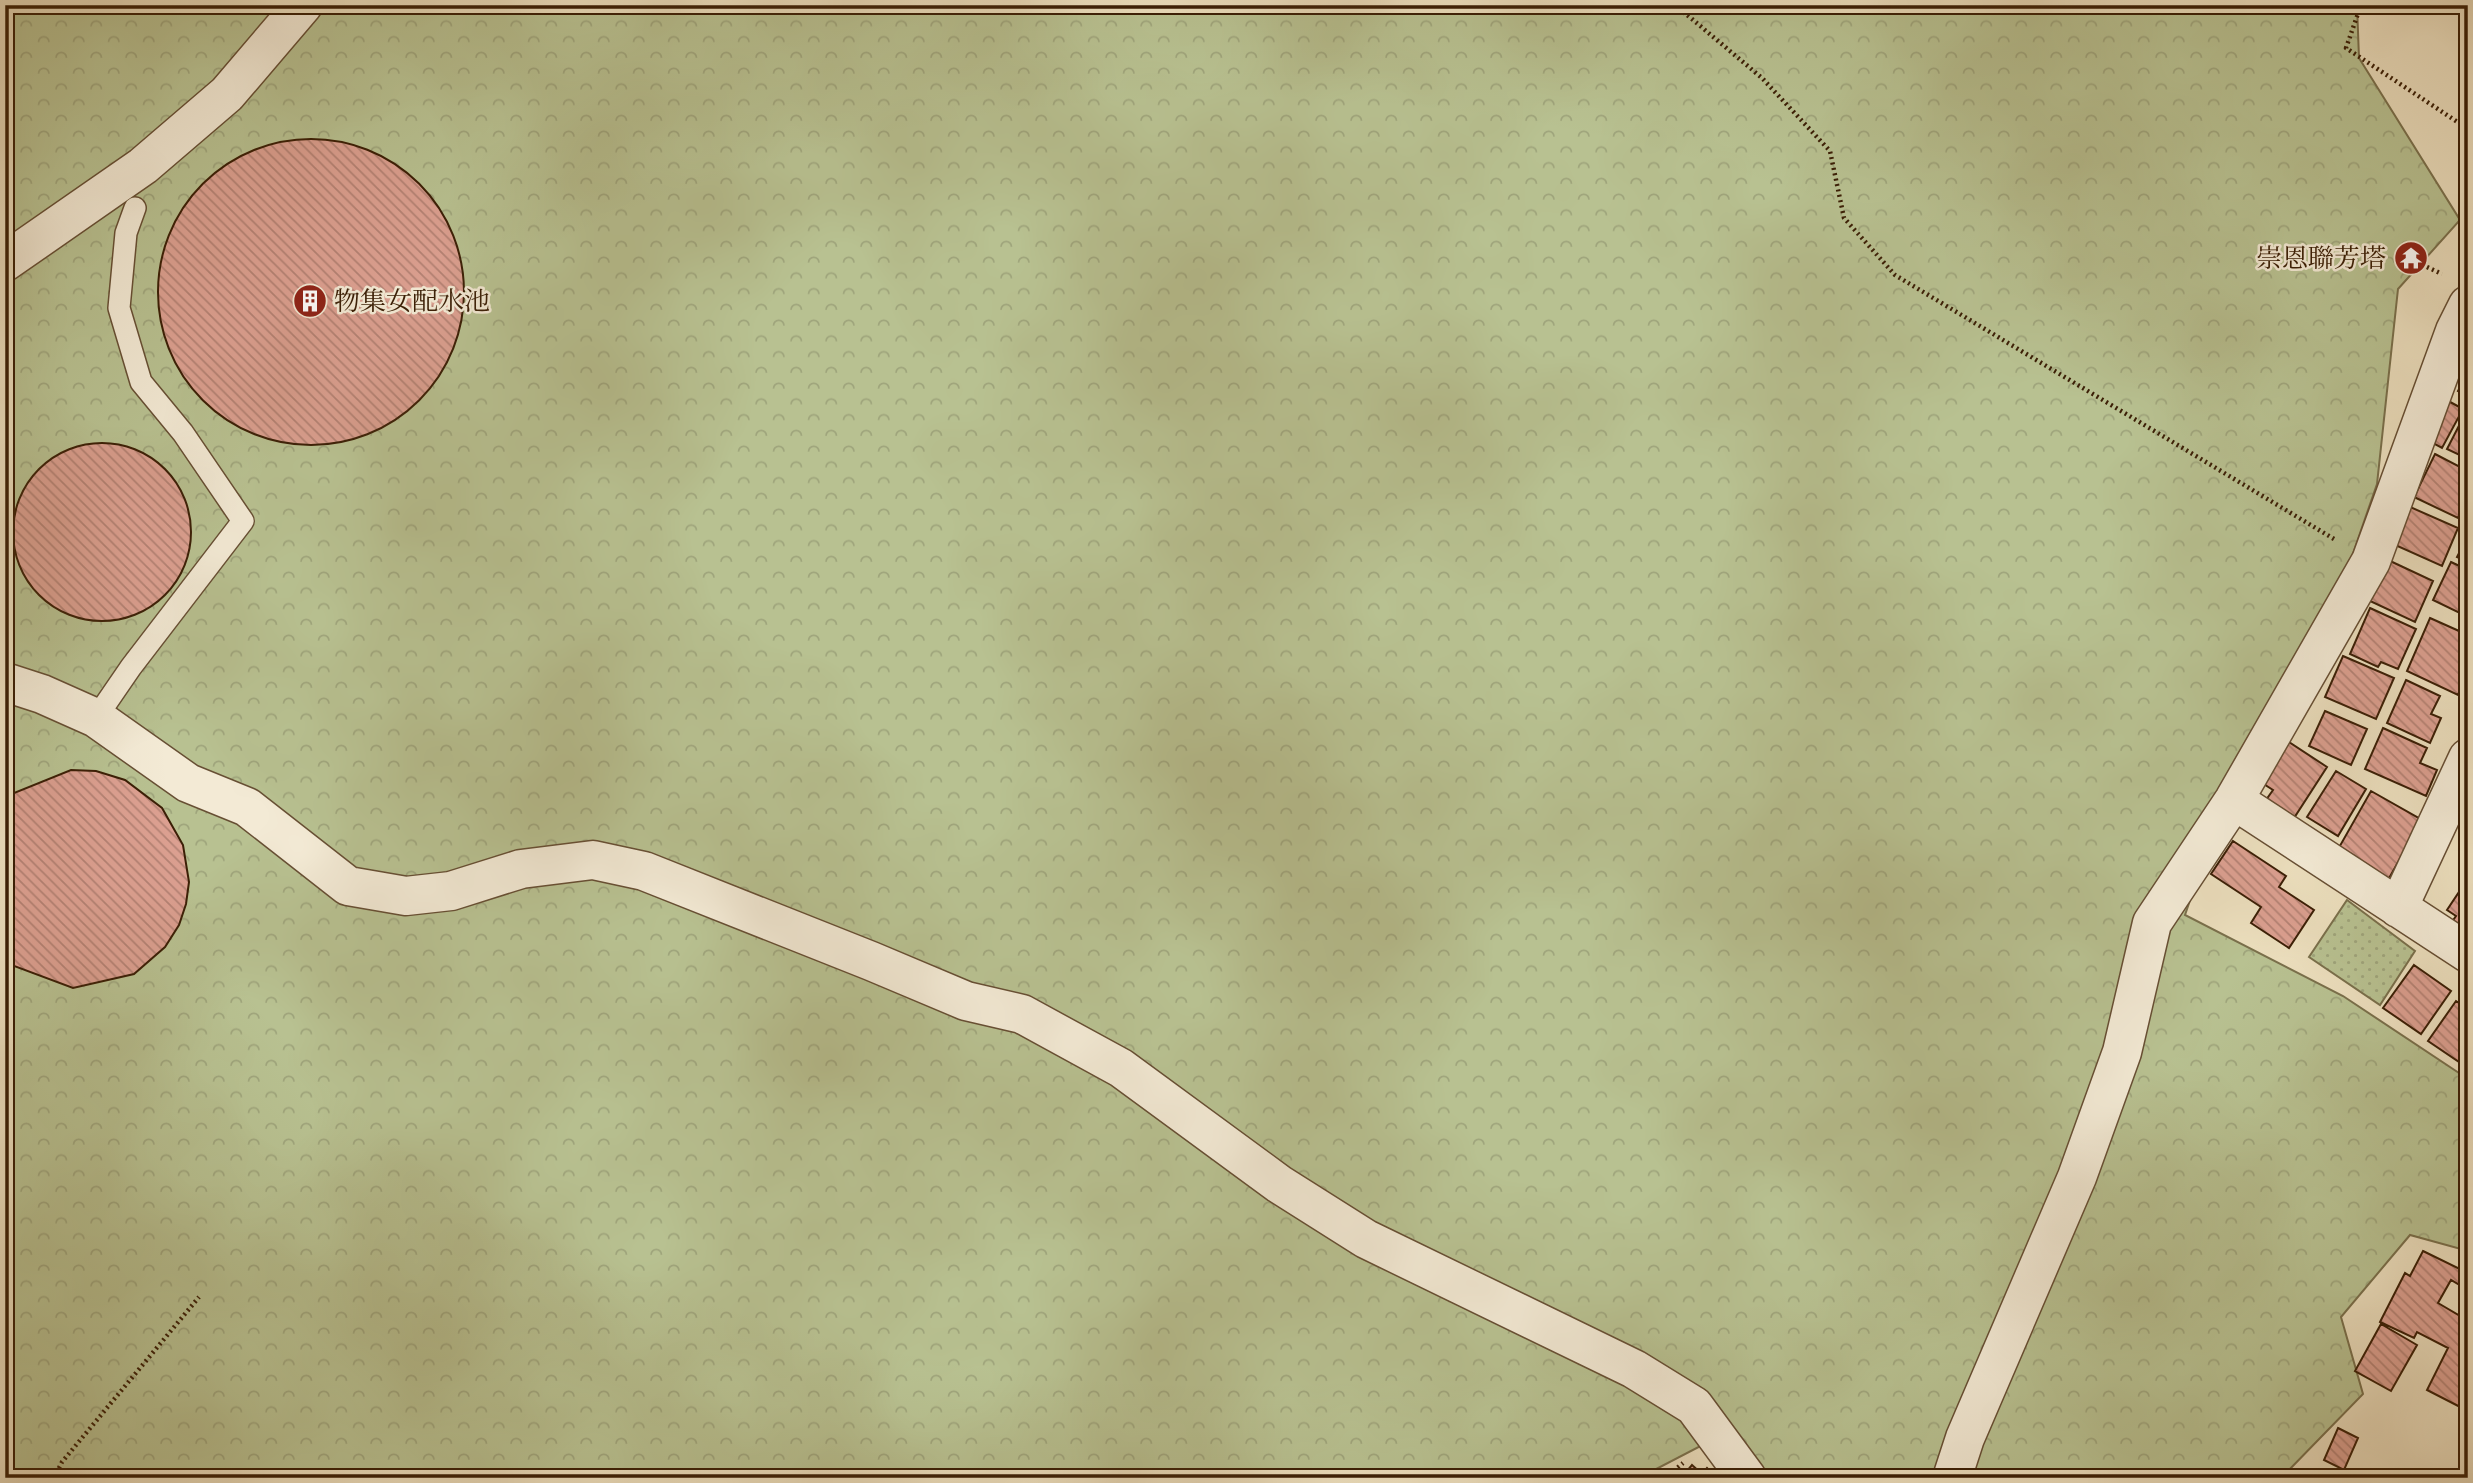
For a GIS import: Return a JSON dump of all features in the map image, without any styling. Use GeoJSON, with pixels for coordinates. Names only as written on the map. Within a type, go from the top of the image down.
{"type":"FeatureCollection","features":[{"type":"Feature","properties":{"kind":"street"},"geometry":{"type":"LineString","coordinates":[[5,262],[143,166],[228,94],[303,5]]}},
{"type":"Feature","properties":{"kind":"street"},"geometry":{"type":"LineString","coordinates":[[135,208],[143,166]]}},
{"type":"Feature","properties":{"kind":"street"},"geometry":{"type":"LineString","coordinates":[[1952,1478],[1965,1438],[2082,1164],[2122,1052],[2152,923],[2234,800],[2371,561],[2455,331],[2468,305]]}},
{"type":"Feature","properties":{"kind":"street"},"geometry":{"type":"LineString","coordinates":[[5,682],[42,694],[96,718],[188,783],[247,807],[348,886],[406,896],[451,891],[521,869],[593,860],[645,872],[966,1001],[1022,1014],[1121,1069],[1279,1184],[1366,1239],[1634,1369],[1694,1406],[1747,1478]]}},
{"type":"Feature","properties":{"kind":"street"},"geometry":{"type":"LineString","coordinates":[[2398,908],[2468,758]]}},
{"type":"Feature","properties":{"kind":"street"},"geometry":{"type":"LineString","coordinates":[[2234,800],[2468,953]]}},
{"type":"Feature","properties":{"kind":"lane"},"geometry":{"type":"LineString","coordinates":[[96,718],[131,667],[243,521],[183,433],[141,382],[119,307],[126,233],[135,208]]}},
{"type":"Feature","properties":{"kind":"path"},"geometry":{"type":"LineString","coordinates":[[1668,5],[1686,14],[1762,78],[1830,151],[1844,218],[1895,275],[2371,561]]}},
{"type":"Feature","properties":{"kind":"path"},"geometry":{"type":"LineString","coordinates":[[2361,5],[2346,48],[2468,129]]}},
{"type":"Feature","properties":{"kind":"path"},"geometry":{"type":"LineString","coordinates":[[54,1478],[62,1462],[200,1297]]}},
{"type":"Feature","properties":{"kind":"green space"},"geometry":{"type":"Polygon","coordinates":[[[5,5],[2357,5],[2359,58],[2460,220],[2398,289],[2377,484],[2349,565],[2239,757],[2185,915],[2343,996],[2468,1079],[2468,1251],[2410,1235],[2341,1317],[2363,1394],[2285,1474],[2285,1478],[1753,1478],[1712,1440],[1639,1478],[5,1478],[5,5]]]}},
{"type":"Feature","properties":{"kind":"green space"},"geometry":{"type":"Polygon","coordinates":[[[2347,900],[2415,951],[2380,1005],[2309,957],[2347,900]]]}},
{"type":"Feature","properties":{"kind":"building","name":"物集女配水池"},"geometry":{"type":"Polygon","coordinates":[[[311,139],[341,142],[370,151],[396,165],[419,184],[438,207],[452,233],[461,262],[464,292],[461,322],[452,351],[438,377],[419,400],[396,419],[370,433],[341,442],[311,445],[281,442],[252,433],[226,419],[203,400],[184,377],[170,351],[161,322],[158,292],[161,262],[170,233],[184,207],[203,184],[226,165],[252,151],[281,142],[311,139]]]}},
{"type":"Feature","properties":{"kind":"building"},"geometry":{"type":"Polygon","coordinates":[[[2468,372],[2468,396],[2458,391],[2468,372]]]}},
{"type":"Feature","properties":{"kind":"building"},"geometry":{"type":"Polygon","coordinates":[[[2441,397],[2463,409],[2442,448],[2420,436],[2441,397]]]}},
{"type":"Feature","properties":{"kind":"building"},"geometry":{"type":"Polygon","coordinates":[[[2468,410],[2468,459],[2447,449],[2468,410]]]}},
{"type":"Feature","properties":{"kind":"building"},"geometry":{"type":"Polygon","coordinates":[[[102,443],[136,450],[165,469],[184,498],[191,532],[184,566],[165,595],[136,614],[102,621],[68,614],[39,595],[20,566],[13,532],[20,498],[39,469],[68,450],[102,443]]]}},
{"type":"Feature","properties":{"kind":"building"},"geometry":{"type":"Polygon","coordinates":[[[2435,454],[2468,471],[2468,499],[2458,518],[2414,497],[2435,454]]]}},
{"type":"Feature","properties":{"kind":"building"},"geometry":{"type":"Polygon","coordinates":[[[2401,503],[2458,528],[2442,566],[2384,540],[2401,503]]]}},
{"type":"Feature","properties":{"kind":"building"},"geometry":{"type":"Polygon","coordinates":[[[2468,536],[2468,562],[2457,557],[2468,536]]]}},
{"type":"Feature","properties":{"kind":"building"},"geometry":{"type":"Polygon","coordinates":[[[2388,560],[2433,581],[2415,622],[2370,601],[2388,560]]]}},
{"type":"Feature","properties":{"kind":"building"},"geometry":{"type":"Polygon","coordinates":[[[2451,562],[2468,570],[2468,617],[2433,600],[2451,562]]]}},
{"type":"Feature","properties":{"kind":"building"},"geometry":{"type":"Polygon","coordinates":[[[2370,608],[2416,629],[2398,669],[2381,662],[2378,667],[2350,654],[2370,608]]]}},
{"type":"Feature","properties":{"kind":"building"},"geometry":{"type":"Polygon","coordinates":[[[2430,618],[2468,635],[2468,674],[2458,695],[2407,671],[2430,618]]]}},
{"type":"Feature","properties":{"kind":"building"},"geometry":{"type":"Polygon","coordinates":[[[2343,656],[2394,678],[2376,719],[2325,697],[2343,656]]]}},
{"type":"Feature","properties":{"kind":"building"},"geometry":{"type":"Polygon","coordinates":[[[2406,680],[2440,696],[2431,714],[2441,718],[2430,743],[2387,723],[2406,680]]]}},
{"type":"Feature","properties":{"kind":"building"},"geometry":{"type":"Polygon","coordinates":[[[2325,711],[2367,729],[2351,765],[2309,746],[2325,711]]]}},
{"type":"Feature","properties":{"kind":"building"},"geometry":{"type":"Polygon","coordinates":[[[2383,728],[2427,748],[2420,763],[2437,770],[2426,796],[2365,769],[2383,728]]]}},
{"type":"Feature","properties":{"kind":"building"},"geometry":{"type":"Polygon","coordinates":[[[2286,740],[2327,767],[2294,818],[2266,800],[2273,790],[2259,781],[2286,740]]]}},
{"type":"Feature","properties":{"kind":"building"},"geometry":{"type":"Polygon","coordinates":[[[71,770],[96,771],[125,780],[162,808],[183,845],[189,882],[179,925],[165,947],[134,974],[73,988],[14,966],[5,957],[5,800],[9,795],[71,770]]]}},
{"type":"Feature","properties":{"kind":"building"},"geometry":{"type":"Polygon","coordinates":[[[2336,771],[2366,789],[2338,836],[2307,817],[2336,771]]]}},
{"type":"Feature","properties":{"kind":"building"},"geometry":{"type":"Polygon","coordinates":[[[2371,791],[2422,820],[2388,880],[2337,851],[2371,791]]]}},
{"type":"Feature","properties":{"kind":"building"},"geometry":{"type":"Polygon","coordinates":[[[2233,841],[2286,876],[2279,887],[2314,910],[2289,948],[2251,923],[2261,907],[2211,874],[2233,841]]]}},
{"type":"Feature","properties":{"kind":"building"},"geometry":{"type":"Polygon","coordinates":[[[2461,889],[2468,894],[2468,943],[2447,929],[2456,916],[2447,910],[2461,889]]]}},
{"type":"Feature","properties":{"kind":"building"},"geometry":{"type":"Polygon","coordinates":[[[2414,965],[2451,991],[2421,1034],[2383,1008],[2414,965]]]}},
{"type":"Feature","properties":{"kind":"building"},"geometry":{"type":"Polygon","coordinates":[[[2456,1001],[2468,1009],[2468,1068],[2428,1041],[2456,1001]]]}},
{"type":"Feature","properties":{"kind":"building"},"geometry":{"type":"Polygon","coordinates":[[[2423,1251],[2468,1273],[2468,1290],[2451,1280],[2438,1303],[2462,1317],[2468,1305],[2468,1411],[2427,1390],[2448,1348],[2417,1332],[2414,1338],[2380,1322],[2405,1273],[2410,1276],[2423,1251]]]}},
{"type":"Feature","properties":{"kind":"building"},"geometry":{"type":"Polygon","coordinates":[[[2381,1324],[2417,1345],[2391,1391],[2355,1371],[2381,1324]]]}},
{"type":"Feature","properties":{"kind":"building"},"geometry":{"type":"Polygon","coordinates":[[[2338,1428],[2358,1438],[2344,1470],[2324,1460],[2338,1428]]]}},
{"type":"Feature","properties":{"kind":"building"},"geometry":{"type":"Polygon","coordinates":[[[1692,1465],[1702,1474],[1707,1468],[1717,1478],[1681,1478],[1692,1465]]]}},
{"type":"Feature","properties":{"kind":"place","name":"崇恩聯芳塔"},"geometry":{"type":"Point","coordinates":[2411,258]}},
{"type":"Feature","properties":{"kind":"place","name":"物集女配水池"},"geometry":{"type":"Point","coordinates":[310,301]}}]}
